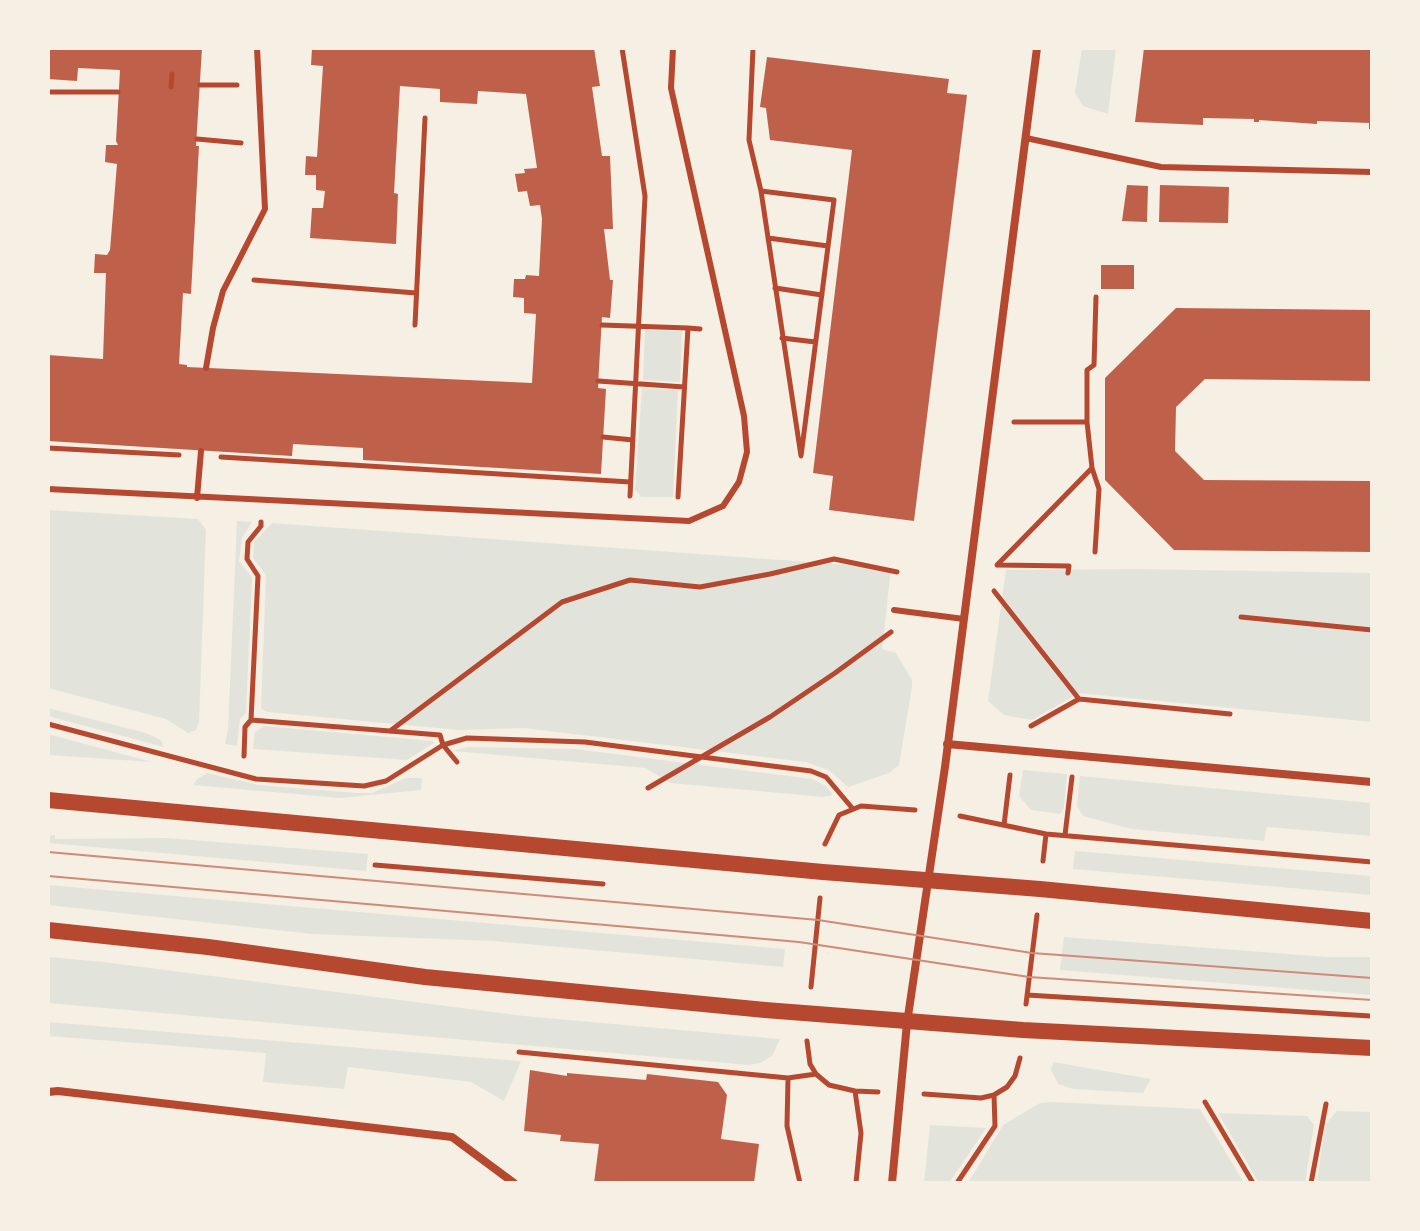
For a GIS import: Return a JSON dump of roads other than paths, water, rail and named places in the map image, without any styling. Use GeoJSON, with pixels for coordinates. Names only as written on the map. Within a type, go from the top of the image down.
{"type":"FeatureCollection","features":[{"type":"Feature","properties":{"kind":"main road"},"geometry":{"type":"LineString","coordinates":[[48,800],[1372,921]]}},
{"type":"Feature","properties":{"kind":"main road"},"geometry":{"type":"LineString","coordinates":[[48,930],[208,947],[425,977],[907,1023],[1372,1048]]}},
{"type":"Feature","properties":{"kind":"street"},"geometry":{"type":"LineString","coordinates":[[892,1183],[907,1023],[964,619],[1037,48]]}},
{"type":"Feature","properties":{"kind":"street"},"geometry":{"type":"LineString","coordinates":[[947,744],[1372,782]]}},
{"type":"Feature","properties":{"kind":"street"},"geometry":{"type":"LineString","coordinates":[[48,1092],[452,1137],[514,1183]]}},
{"type":"Feature","properties":{"kind":"lane"},"geometry":{"type":"LineString","coordinates":[[206,368],[223,291],[265,209],[257,48]]}},
{"type":"Feature","properties":{"kind":"lane"},"geometry":{"type":"LineString","coordinates":[[48,489],[689,521],[723,506],[739,482],[747,452],[744,416],[671,88],[673,48]]}},
{"type":"Feature","properties":{"kind":"lane"},"geometry":{"type":"LineString","coordinates":[[1026,138],[1161,167],[1372,172]]}},
{"type":"Feature","properties":{"kind":"lane"},"geometry":{"type":"LineString","coordinates":[[197,498],[200,453]]}},
{"type":"Feature","properties":{"kind":"lane"},"geometry":{"type":"LineString","coordinates":[[894,610],[964,619]]}},
{"type":"Feature","properties":{"kind":"tram line"},"geometry":{"type":"LineString","coordinates":[[48,852],[818,920],[1032,953],[1372,978]]}},
{"type":"Feature","properties":{"kind":"tram line"},"geometry":{"type":"LineString","coordinates":[[48,876],[799,942],[1029,977],[1372,1000]]}}]}
